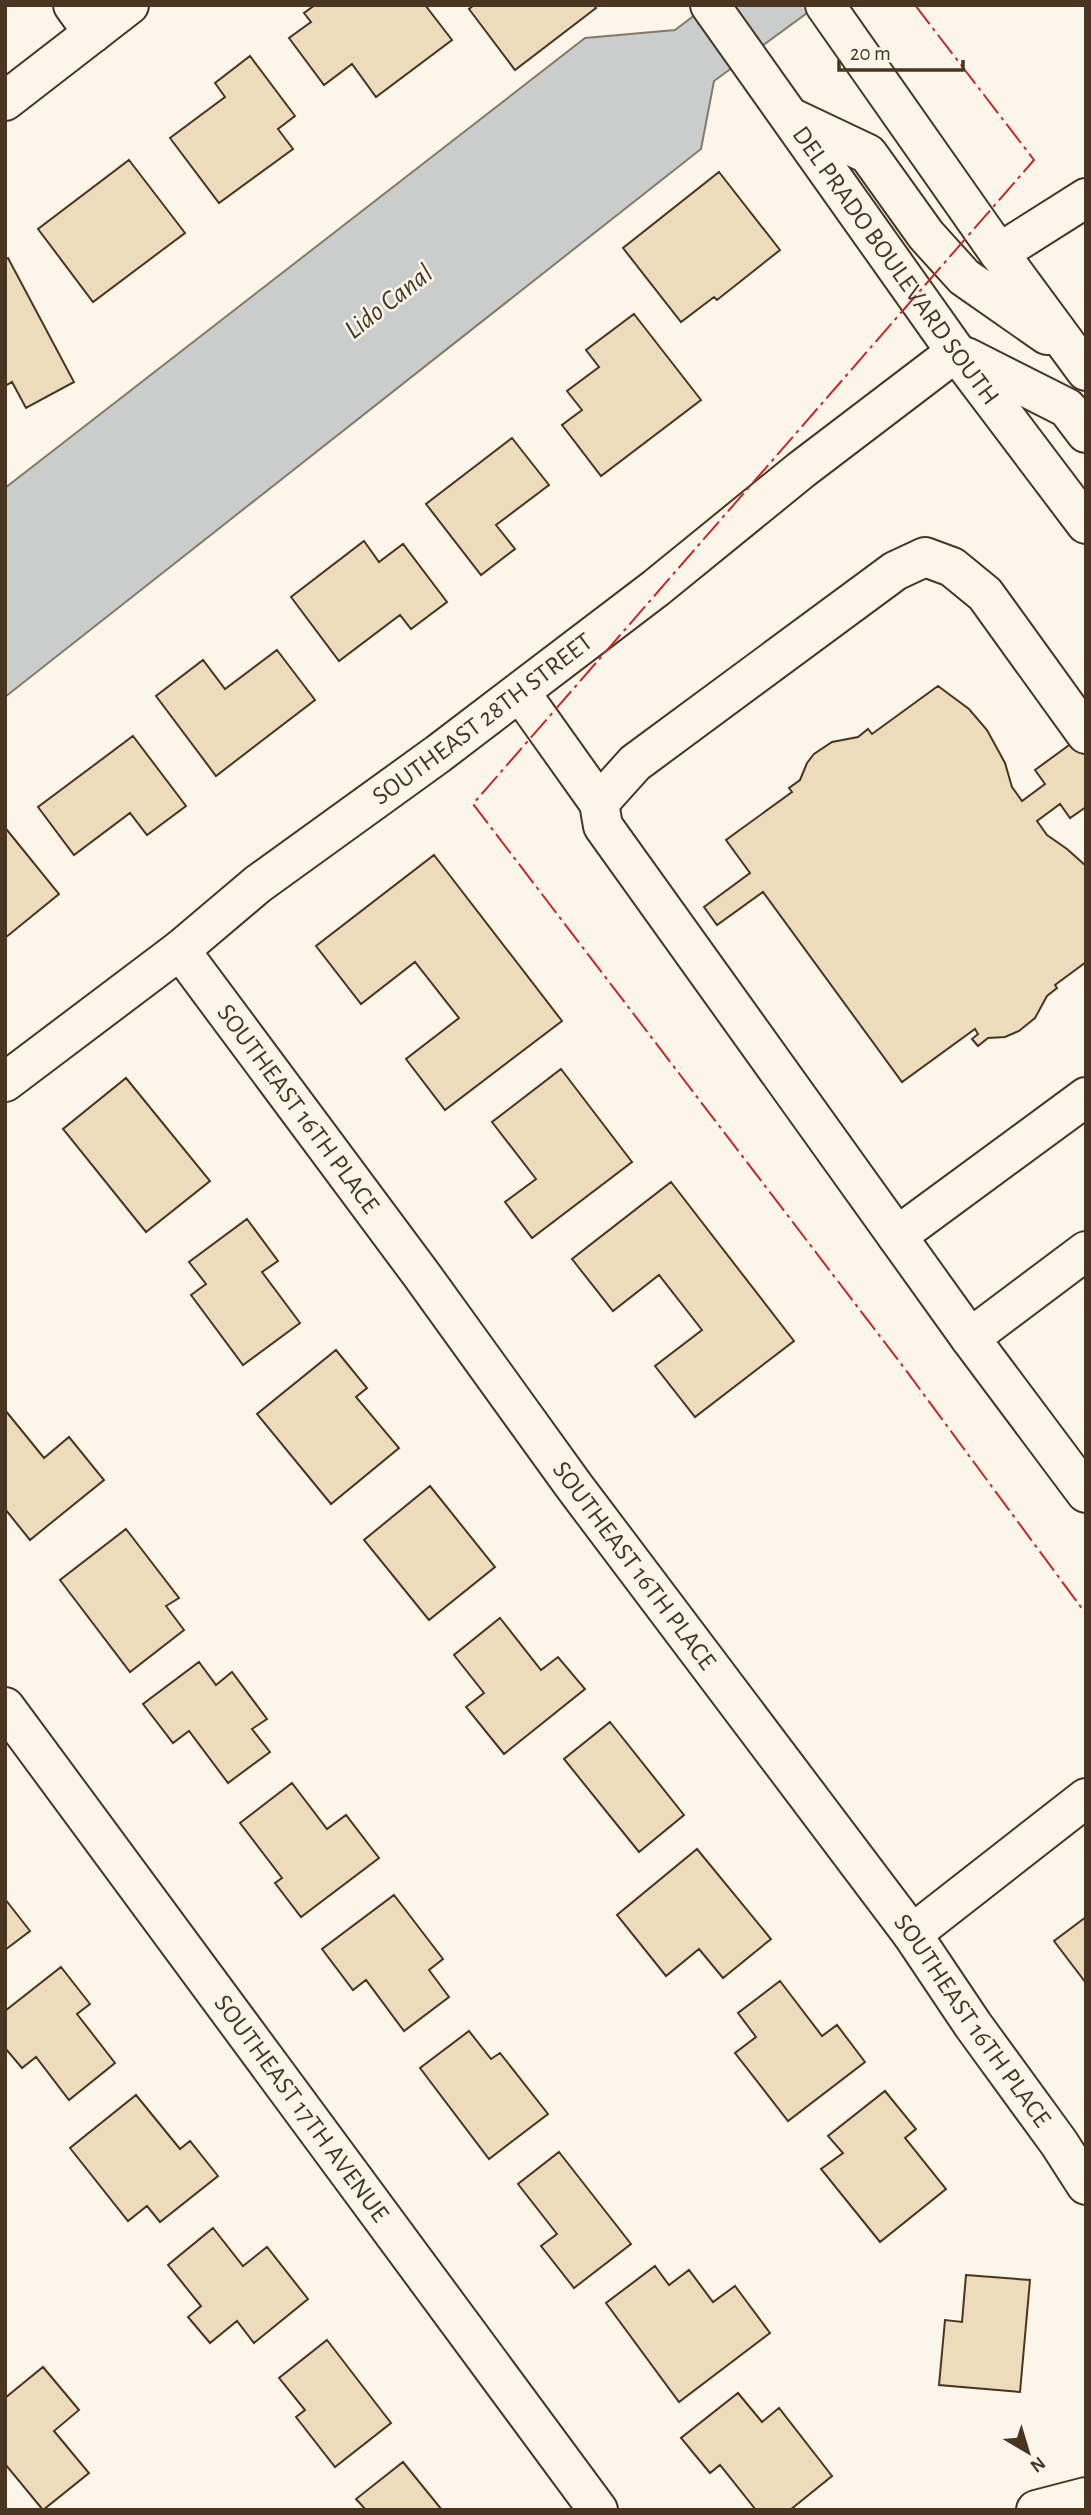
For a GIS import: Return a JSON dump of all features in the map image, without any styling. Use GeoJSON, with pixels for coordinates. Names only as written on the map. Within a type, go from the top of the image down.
{"type":"FeatureCollection","features":[{"type":"Feature","properties":{"kind":"street"},"geometry":{"type":"LineString","coordinates":[[5,101],[83,19],[129,5]]}},
{"type":"Feature","properties":{"kind":"street","name":"DEL PRADO BOULEVARD SOUTH"},"geometry":{"type":"LineString","coordinates":[[710,5],[956,352],[1086,524]]}},
{"type":"Feature","properties":{"kind":"street"},"geometry":{"type":"LineString","coordinates":[[836,20],[999,253],[1081,355]]}},
{"type":"Feature","properties":{"kind":"street"},"geometry":{"type":"LineString","coordinates":[[781,105],[868,154],[926,235],[964,277],[1081,355]]}},
{"type":"Feature","properties":{"kind":"street"},"geometry":{"type":"LineString","coordinates":[[999,253],[1086,198]]}},
{"type":"Feature","properties":{"kind":"street"},"geometry":{"type":"LineString","coordinates":[[956,352],[1067,408],[1086,433]]}},
{"type":"Feature","properties":{"kind":"street","name":"SOUTHEAST 28TH STREET"},"geometry":{"type":"LineString","coordinates":[[5,1082],[180,950],[258,884],[520,692],[656,588],[801,470],[956,352]]}},
{"type":"Feature","properties":{"kind":"street"},"geometry":{"type":"LineString","coordinates":[[599,803],[635,763],[895,571],[925,557],[952,567],[985,594],[1086,734]]}},
{"type":"Feature","properties":{"kind":"street"},"geometry":{"type":"LineString","coordinates":[[520,692],[599,803],[603,826],[970,1338],[1086,1493]]}},
{"type":"Feature","properties":{"kind":"street","name":"SOUTHEAST 16TH PLACE"},"geometry":{"type":"LineString","coordinates":[[180,950],[413,1262],[574,1486],[912,1934],[1086,2185]]}},
{"type":"Feature","properties":{"kind":"street"},"geometry":{"type":"LineString","coordinates":[[897,1236],[1086,1097]]}},
{"type":"Feature","properties":{"kind":"street"},"geometry":{"type":"LineString","coordinates":[[970,1338],[1086,1251]]}},
{"type":"Feature","properties":{"kind":"street","name":"SOUTHEAST 17TH AVENUE"},"geometry":{"type":"LineString","coordinates":[[5,1707],[598,2510]]}},
{"type":"Feature","properties":{"kind":"street"},"geometry":{"type":"LineString","coordinates":[[912,1934],[1086,1798]]}},
{"type":"Feature","properties":{"kind":"street"},"geometry":{"type":"LineString","coordinates":[[1036,2510],[1086,2497]]}},
{"type":"Feature","properties":{"kind":"water","name":"Lido Canal"},"geometry":{"type":"Polygon","coordinates":[[[708,5],[818,5],[714,81],[701,149],[5,697],[5,488],[585,38],[675,30],[708,5]]]}},
{"type":"Feature","properties":{"kind":"building"},"geometry":{"type":"Polygon","coordinates":[[[315,5],[425,5],[452,40],[376,97],[352,64],[324,85],[289,38],[311,22],[304,13],[315,5]]]}},
{"type":"Feature","properties":{"kind":"building"},"geometry":{"type":"Polygon","coordinates":[[[474,5],[594,5],[596,8],[515,70],[469,9],[474,5]]]}},
{"type":"Feature","properties":{"kind":"building"},"geometry":{"type":"Polygon","coordinates":[[[250,56],[295,116],[278,129],[293,149],[219,203],[170,138],[225,97],[215,83],[250,56]]]}},
{"type":"Feature","properties":{"kind":"building"},"geometry":{"type":"Polygon","coordinates":[[[129,160],[185,233],[93,302],[38,229],[129,160]]]}},
{"type":"Feature","properties":{"kind":"building"},"geometry":{"type":"Polygon","coordinates":[[[719,172],[780,250],[717,300],[714,297],[681,322],[623,248],[719,172]]]}},
{"type":"Feature","properties":{"kind":"building"},"geometry":{"type":"Polygon","coordinates":[[[8,258],[74,382],[26,408],[12,382],[5,386],[5,259],[8,258]]]}},
{"type":"Feature","properties":{"kind":"building"},"geometry":{"type":"Polygon","coordinates":[[[634,314],[701,400],[601,476],[562,425],[582,410],[567,391],[599,367],[586,350],[634,314]]]}},
{"type":"Feature","properties":{"kind":"building"},"geometry":{"type":"Polygon","coordinates":[[[512,438],[549,485],[496,525],[515,549],[481,575],[426,504],[512,438]]]}},
{"type":"Feature","properties":{"kind":"building"},"geometry":{"type":"Polygon","coordinates":[[[364,541],[379,562],[403,544],[447,602],[411,629],[400,615],[339,661],[291,597],[364,541]]]}},
{"type":"Feature","properties":{"kind":"building"},"geometry":{"type":"Polygon","coordinates":[[[277,650],[315,700],[216,776],[156,696],[203,660],[225,689],[277,650]]]}},
{"type":"Feature","properties":{"kind":"building"},"geometry":{"type":"Polygon","coordinates":[[[938,686],[969,709],[987,730],[1005,763],[1012,787],[1022,801],[1045,784],[1035,770],[1083,735],[1086,739],[1086,807],[1070,818],[1060,804],[1037,821],[1047,835],[1086,866],[1086,962],[1055,985],[1057,988],[1047,996],[1035,1018],[1019,1031],[1005,1037],[988,1038],[978,1046],[972,1039],[978,1034],[975,1029],[902,1082],[763,892],[717,925],[704,907],[750,873],[726,840],[792,792],[789,788],[800,780],[814,754],[832,742],[858,737],[868,729],[872,734],[938,686]]]}},
{"type":"Feature","properties":{"kind":"building"},"geometry":{"type":"Polygon","coordinates":[[[133,736],[186,806],[147,835],[130,813],[74,855],[38,807],[133,736]]]}},
{"type":"Feature","properties":{"kind":"building"},"geometry":{"type":"Polygon","coordinates":[[[7,830],[59,894],[5,938],[5,831],[7,830]]]}},
{"type":"Feature","properties":{"kind":"building"},"geometry":{"type":"Polygon","coordinates":[[[434,855],[562,1021],[445,1110],[406,1059],[459,1018],[415,962],[361,1004],[316,946],[434,855]]]}},
{"type":"Feature","properties":{"kind":"building"},"geometry":{"type":"Polygon","coordinates":[[[561,1069],[632,1162],[532,1238],[505,1202],[536,1179],[492,1122],[561,1069]]]}},
{"type":"Feature","properties":{"kind":"building"},"geometry":{"type":"Polygon","coordinates":[[[126,1078],[210,1181],[146,1232],[63,1129],[126,1078]]]}},
{"type":"Feature","properties":{"kind":"building"},"geometry":{"type":"Polygon","coordinates":[[[671,1182],[794,1341],[695,1417],[655,1366],[702,1330],[659,1275],[613,1311],[572,1259],[671,1182]]]}},
{"type":"Feature","properties":{"kind":"building"},"geometry":{"type":"Polygon","coordinates":[[[247,1219],[278,1261],[262,1272],[300,1323],[243,1365],[191,1295],[206,1284],[189,1262],[247,1219]]]}},
{"type":"Feature","properties":{"kind":"building"},"geometry":{"type":"Polygon","coordinates":[[[336,1350],[367,1388],[356,1397],[399,1448],[331,1504],[257,1414],[336,1350]]]}},
{"type":"Feature","properties":{"kind":"building"},"geometry":{"type":"Polygon","coordinates":[[[5,1410],[44,1458],[69,1437],[104,1480],[30,1540],[5,1509],[5,1410]]]}},
{"type":"Feature","properties":{"kind":"building"},"geometry":{"type":"Polygon","coordinates":[[[430,1486],[495,1567],[429,1620],[364,1540],[430,1486]]]}},
{"type":"Feature","properties":{"kind":"building"},"geometry":{"type":"Polygon","coordinates":[[[126,1529],[179,1598],[166,1606],[184,1630],[130,1672],[60,1580],[126,1529]]]}},
{"type":"Feature","properties":{"kind":"building"},"geometry":{"type":"Polygon","coordinates":[[[500,1618],[541,1670],[558,1657],[585,1689],[504,1754],[466,1707],[484,1693],[454,1655],[500,1618]]]}},
{"type":"Feature","properties":{"kind":"building"},"geometry":{"type":"Polygon","coordinates":[[[199,1662],[216,1685],[232,1672],[267,1719],[252,1729],[270,1752],[228,1783],[189,1731],[173,1743],[143,1704],[199,1662]]]}},
{"type":"Feature","properties":{"kind":"building"},"geometry":{"type":"Polygon","coordinates":[[[610,1722],[684,1815],[639,1852],[564,1759],[610,1722]]]}},
{"type":"Feature","properties":{"kind":"building"},"geometry":{"type":"Polygon","coordinates":[[[292,1783],[327,1829],[346,1815],[379,1858],[301,1917],[275,1883],[282,1878],[240,1823],[292,1783]]]}},
{"type":"Feature","properties":{"kind":"building"},"geometry":{"type":"Polygon","coordinates":[[[697,1849],[771,1939],[723,1978],[699,1949],[666,1976],[617,1915],[697,1849]]]}},
{"type":"Feature","properties":{"kind":"building"},"geometry":{"type":"Polygon","coordinates":[[[394,1895],[443,1959],[429,1970],[449,1997],[404,2031],[366,1980],[353,1990],[322,1949],[394,1895]]]}},
{"type":"Feature","properties":{"kind":"building"},"geometry":{"type":"Polygon","coordinates":[[[5,1899],[30,1931],[5,1950],[5,1899]]]}},
{"type":"Feature","properties":{"kind":"building"},"geometry":{"type":"Polygon","coordinates":[[[1086,1917],[1086,1983],[1054,1941],[1086,1917]]]}},
{"type":"Feature","properties":{"kind":"building"},"geometry":{"type":"Polygon","coordinates":[[[61,1967],[90,2004],[77,2014],[115,2063],[69,2100],[36,2057],[22,2068],[5,2048],[5,2011],[61,1967]]]}},
{"type":"Feature","properties":{"kind":"building"},"geometry":{"type":"Polygon","coordinates":[[[780,1981],[822,2036],[837,2025],[865,2062],[788,2121],[735,2053],[756,2037],[738,2013],[780,1981]]]}},
{"type":"Feature","properties":{"kind":"building"},"geometry":{"type":"Polygon","coordinates":[[[469,2031],[491,2059],[500,2053],[548,2114],[489,2159],[420,2068],[469,2031]]]}},
{"type":"Feature","properties":{"kind":"building"},"geometry":{"type":"Polygon","coordinates":[[[885,2091],[916,2129],[905,2138],[946,2189],[880,2242],[821,2169],[843,2153],[828,2136],[885,2091]]]}},
{"type":"Feature","properties":{"kind":"building"},"geometry":{"type":"Polygon","coordinates":[[[136,2095],[180,2149],[190,2141],[218,2176],[160,2222],[147,2206],[128,2221],[70,2148],[136,2095]]]}},
{"type":"Feature","properties":{"kind":"building"},"geometry":{"type":"Polygon","coordinates":[[[559,2152],[631,2244],[574,2288],[541,2246],[557,2234],[518,2184],[559,2152]]]}},
{"type":"Feature","properties":{"kind":"building"},"geometry":{"type":"Polygon","coordinates":[[[213,2228],[243,2266],[267,2247],[308,2299],[254,2343],[237,2321],[210,2343],[188,2317],[201,2306],[168,2265],[213,2228]]]}},
{"type":"Feature","properties":{"kind":"building"},"geometry":{"type":"Polygon","coordinates":[[[655,2266],[669,2285],[689,2270],[713,2302],[735,2286],[770,2333],[679,2402],[606,2303],[655,2266]]]}},
{"type":"Feature","properties":{"kind":"building"},"geometry":{"type":"Polygon","coordinates":[[[966,2275],[1030,2280],[1020,2392],[939,2385],[945,2320],[962,2322],[966,2275]]]}},
{"type":"Feature","properties":{"kind":"building"},"geometry":{"type":"Polygon","coordinates":[[[327,2340],[391,2423],[335,2467],[296,2417],[305,2410],[279,2378],[327,2340]]]}},
{"type":"Feature","properties":{"kind":"building"},"geometry":{"type":"Polygon","coordinates":[[[43,2367],[79,2410],[54,2431],[89,2473],[43,2510],[5,2464],[5,2398],[43,2367]]]}},
{"type":"Feature","properties":{"kind":"building"},"geometry":{"type":"Polygon","coordinates":[[[738,2393],[762,2422],[779,2408],[832,2476],[790,2510],[756,2510],[720,2465],[710,2473],[681,2438],[738,2393]]]}},
{"type":"Feature","properties":{"kind":"building"},"geometry":{"type":"Polygon","coordinates":[[[403,2462],[442,2510],[366,2510],[356,2499],[403,2462]]]}},
{"type":"Feature","properties":{"kind":"power"},"geometry":{"type":"LineString","coordinates":[[915,5],[1034,160],[473,804],[902,1365],[1086,1614]]}}]}
